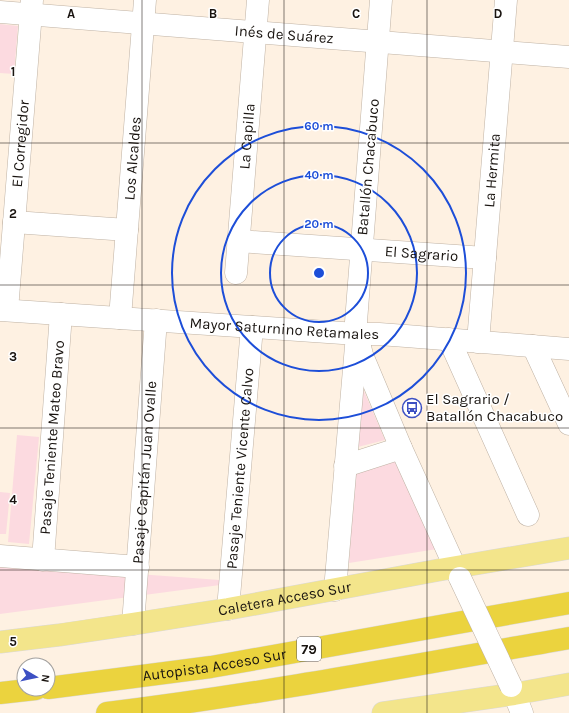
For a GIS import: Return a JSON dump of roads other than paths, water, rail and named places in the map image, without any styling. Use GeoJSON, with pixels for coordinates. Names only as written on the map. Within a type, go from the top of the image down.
{"type":"FeatureCollection","features":[{"type":"Feature","properties":{"kind":"highway","name":"Autopista Acceso Sur"},"geometry":{"type":"LineString","coordinates":[[56,687],[211,666],[569,604]]}},
{"type":"Feature","properties":{"kind":"highway","name":"79"},"geometry":{"type":"LineString","coordinates":[[107,713],[299,685],[569,638]]}},
{"type":"Feature","properties":{"kind":"highway"},"geometry":{"type":"LineString","coordinates":[[0,692],[16,691]]}},
{"type":"Feature","properties":{"kind":"main road","name":"Caletera Acceso Sur"},"geometry":{"type":"LineString","coordinates":[[0,642],[133,624],[335,590],[458,573],[569,548]]}},
{"type":"Feature","properties":{"kind":"main road"},"geometry":{"type":"LineString","coordinates":[[383,713],[516,698],[569,684]]}},
{"type":"Feature","properties":{"kind":"street","name":"Los Alcaldes"},"geometry":{"type":"LineString","coordinates":[[120,318],[145,0]]}},
{"type":"Feature","properties":{"kind":"street","name":"La Capilla"},"geometry":{"type":"LineString","coordinates":[[236,273],[258,0]]}},
{"type":"Feature","properties":{"kind":"street","name":"Batallón Chacabuco"},"geometry":{"type":"LineString","coordinates":[[381,0],[356,315],[360,350],[401,448],[516,698]]}},
{"type":"Feature","properties":{"kind":"street","name":"La Hermita"},"geometry":{"type":"LineString","coordinates":[[478,342],[506,0]]}},
{"type":"Feature","properties":{"kind":"street","name":"Inés de Suárez"},"geometry":{"type":"LineString","coordinates":[[0,12],[31,7],[144,23],[569,57]]}},
{"type":"Feature","properties":{"kind":"street","name":"El Corregidor"},"geometry":{"type":"LineString","coordinates":[[4,310],[14,222],[31,7]]}},
{"type":"Feature","properties":{"kind":"street"},"geometry":{"type":"LineString","coordinates":[[14,222],[127,230]]}},
{"type":"Feature","properties":{"kind":"street","name":"El Sagrario"},"geometry":{"type":"LineString","coordinates":[[238,241],[485,258]]}},
{"type":"Feature","properties":{"kind":"street","name":"Mayor Saturnino Retamales"},"geometry":{"type":"LineString","coordinates":[[4,310],[449,339],[569,349]]}},
{"type":"Feature","properties":{"kind":"street","name":"Pasaje Teniente Mateo Bravo"},"geometry":{"type":"LineString","coordinates":[[43,560],[61,314]]}},
{"type":"Feature","properties":{"kind":"street","name":"Pasaje Capitán Juan Ovalle"},"geometry":{"type":"LineString","coordinates":[[133,624],[156,320]]}},
{"type":"Feature","properties":{"kind":"street","name":"Pasaje Teniente Vicente Calvo"},"geometry":{"type":"LineString","coordinates":[[228,609],[252,327]]}},
{"type":"Feature","properties":{"kind":"street","name":"Batallón Chacabuco"},"geometry":{"type":"LineString","coordinates":[[335,590],[357,334]]}},
{"type":"Feature","properties":{"kind":"street"},"geometry":{"type":"LineString","coordinates":[[449,339],[528,515]]}},
{"type":"Feature","properties":{"kind":"street"},"geometry":{"type":"LineString","coordinates":[[533,346],[569,424]]}},
{"type":"Feature","properties":{"kind":"street"},"geometry":{"type":"LineString","coordinates":[[345,466],[401,448]]}},
{"type":"Feature","properties":{"kind":"street"},"geometry":{"type":"LineString","coordinates":[[0,556],[138,567]]}},
{"type":"Feature","properties":{"kind":"place","name":"El Sagrario / Batallón Chacabuco"},"geometry":{"type":"Point","coordinates":[412,408]}}]}
